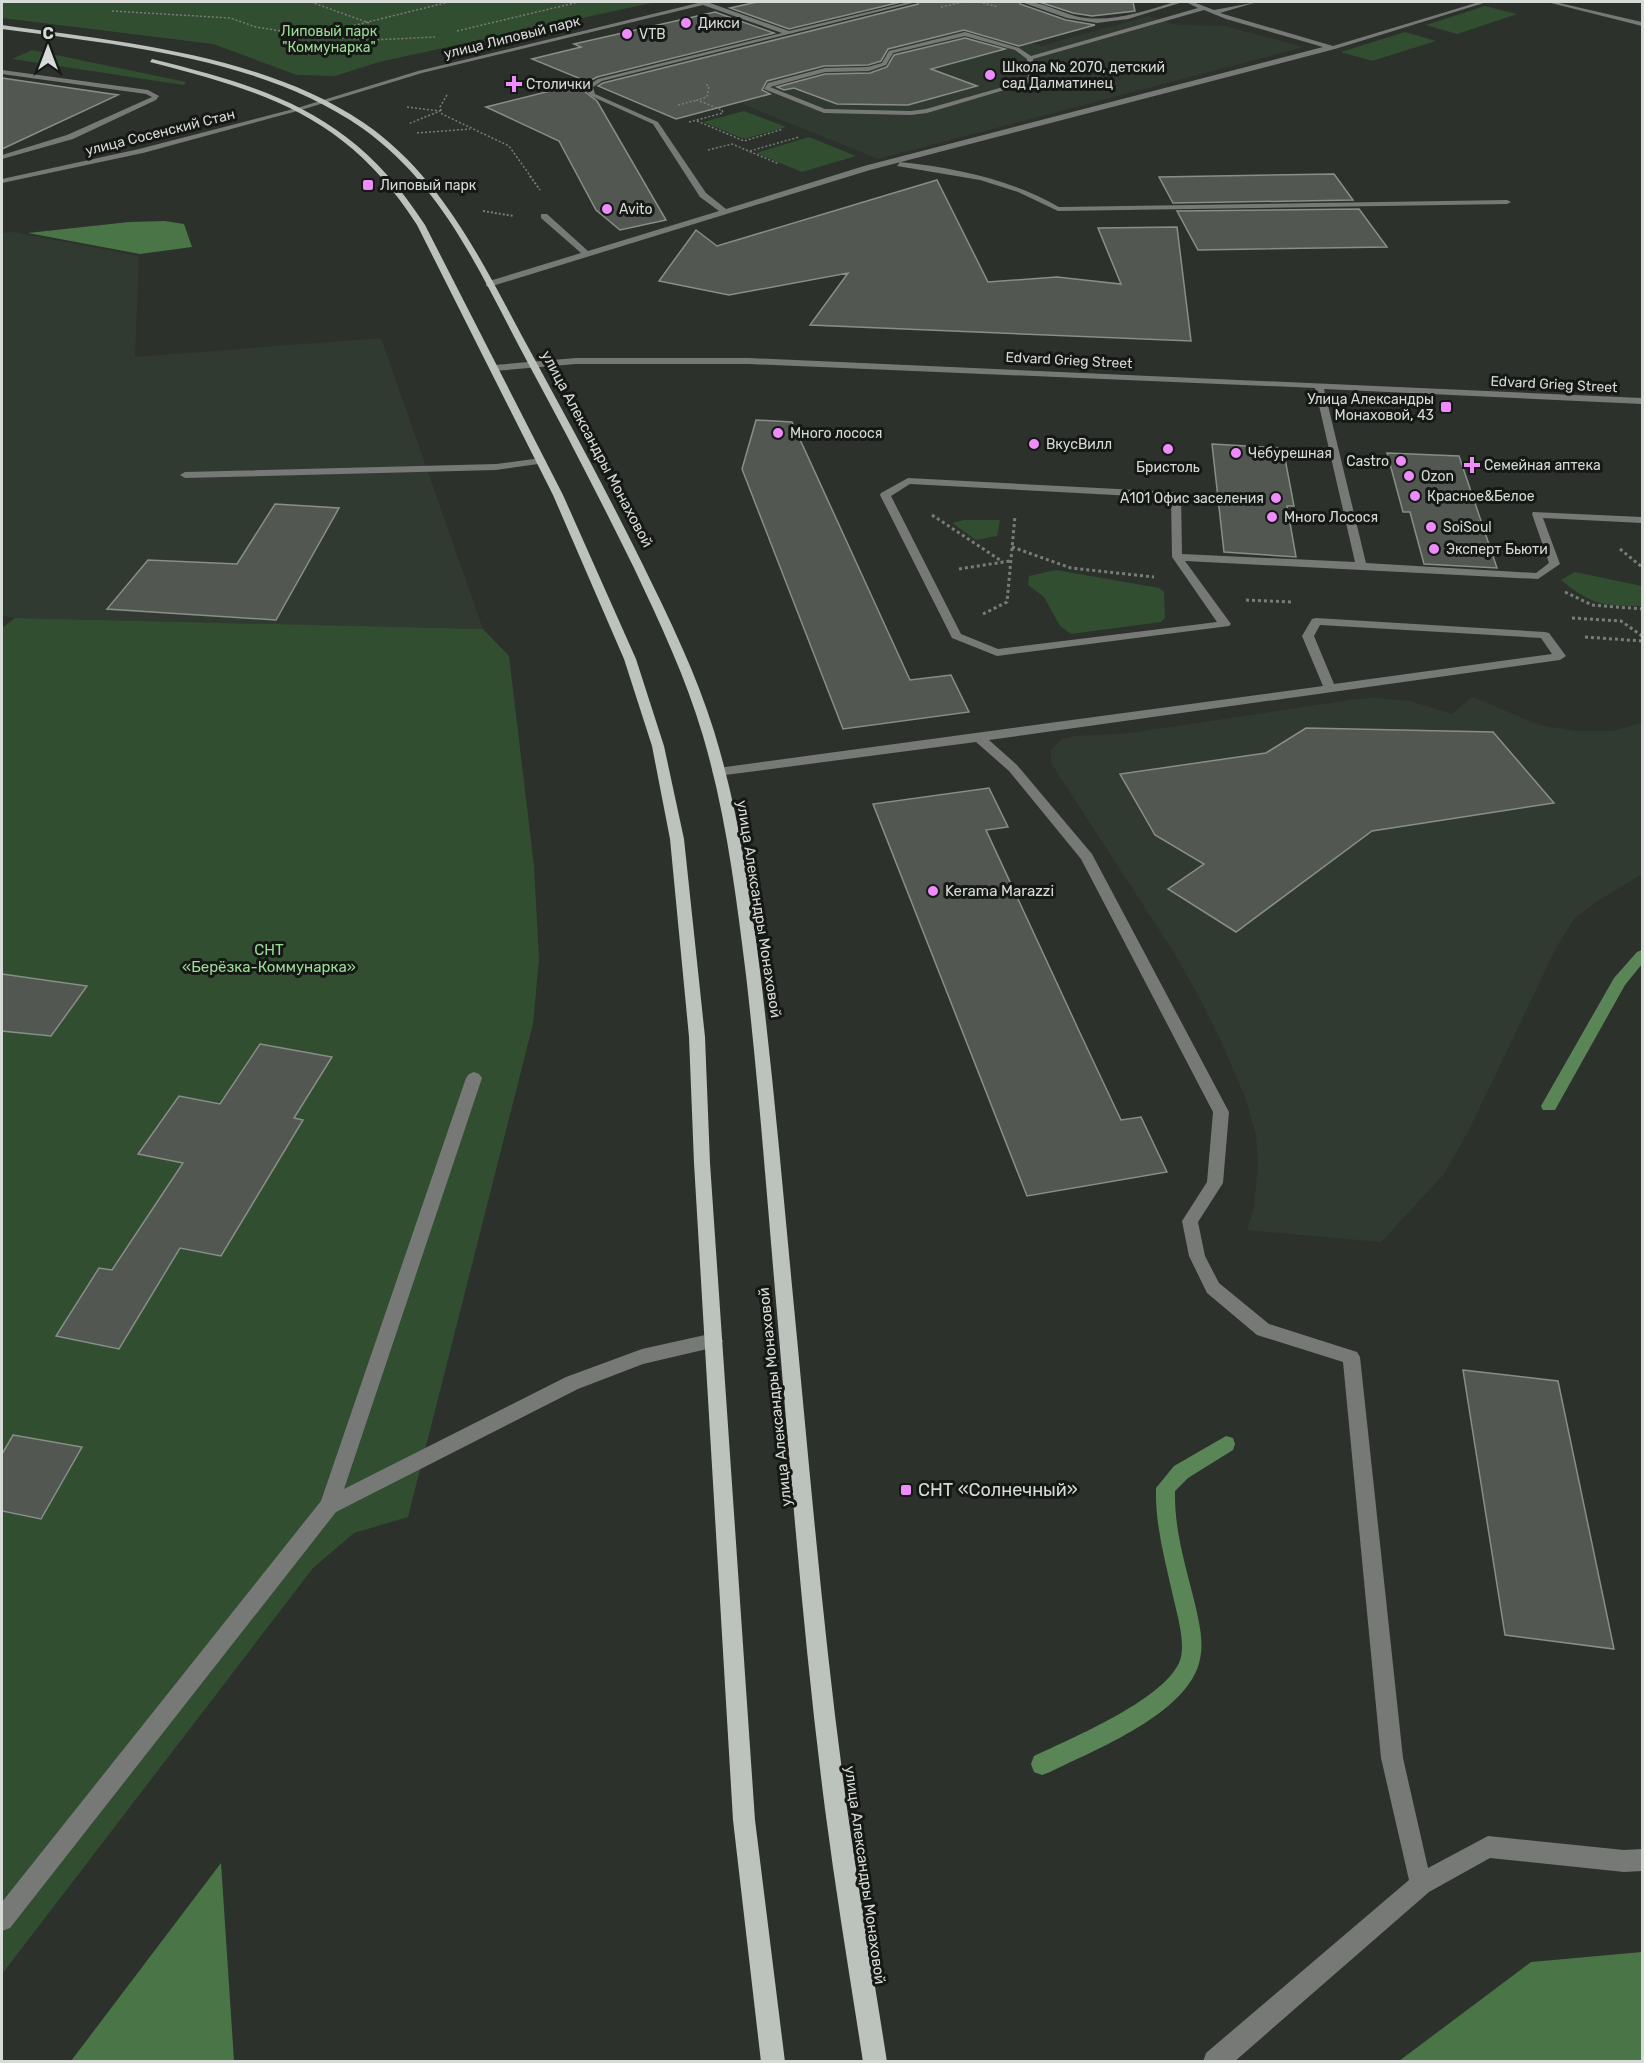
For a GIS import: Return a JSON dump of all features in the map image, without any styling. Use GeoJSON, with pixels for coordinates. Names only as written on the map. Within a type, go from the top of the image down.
{"type":"FeatureCollection","features":[{"type":"Feature","properties":{"kind":"main road","name":"улица Александры Монаховой"},"geometry":{"type":"LineString","coordinates":[[2,27],[137,48],[262,78],[323,102],[385,142],[426,182],[454,220],[600,488],[678,651],[710,739],[732,833],[749,941],[760,1033],[814,1617],[836,1808],[876,2061]]}},
{"type":"Feature","properties":{"kind":"main road"},"geometry":{"type":"LineString","coordinates":[[2,35],[76,46]]}},
{"type":"Feature","properties":{"kind":"main road"},"geometry":{"type":"LineString","coordinates":[[143,59],[238,84],[299,109],[356,147],[395,186],[421,225],[541,461],[603,593],[630,659],[658,746],[677,839],[697,1037],[702,1163],[744,1820],[773,2061]]}},
{"type":"Feature","properties":{"kind":"street"},"geometry":{"type":"LineString","coordinates":[[706,2],[788,33]]}},
{"type":"Feature","properties":{"kind":"street","name":"улица Липовый парк"},"geometry":{"type":"LineString","coordinates":[[323,102],[420,72],[706,2]]}},
{"type":"Feature","properties":{"kind":"street"},"geometry":{"type":"LineString","coordinates":[[724,212],[703,195],[659,126],[645,117],[593,95],[589,90],[590,86],[600,80],[914,2]]}},
{"type":"Feature","properties":{"kind":"street"},"geometry":{"type":"LineString","coordinates":[[1024,2],[1098,21],[1113,20],[1180,2]]}},
{"type":"Feature","properties":{"kind":"street"},"geometry":{"type":"LineString","coordinates":[[1188,2],[1228,18],[1330,47]]}},
{"type":"Feature","properties":{"kind":"street"},"geometry":{"type":"LineString","coordinates":[[1215,12],[1254,2]]}},
{"type":"Feature","properties":{"kind":"street"},"geometry":{"type":"LineString","coordinates":[[489,284],[888,163],[1330,47],[1341,47],[1484,2]]}},
{"type":"Feature","properties":{"kind":"street"},"geometry":{"type":"LineString","coordinates":[[1550,2],[1642,24]]}},
{"type":"Feature","properties":{"kind":"street"},"geometry":{"type":"LineString","coordinates":[[1030,58],[1205,8]]}},
{"type":"Feature","properties":{"kind":"street"},"geometry":{"type":"LineString","coordinates":[[961,34],[975,35],[1017,49],[1030,58],[1031,77],[1026,82],[919,113],[819,110],[766,88],[770,84],[825,70],[863,70],[879,66],[884,64],[891,52],[961,34]]}},
{"type":"Feature","properties":{"kind":"street"},"geometry":{"type":"LineString","coordinates":[[2,72],[148,92],[156,96],[154,99],[70,137],[2,157]]}},
{"type":"Feature","properties":{"kind":"street","name":"улица Сосенский Стан"},"geometry":{"type":"LineString","coordinates":[[2,181],[140,151],[323,102]]}},
{"type":"Feature","properties":{"kind":"street"},"geometry":{"type":"LineString","coordinates":[[888,163],[941,170],[993,181],[1038,197],[1058,209],[1507,202]]}},
{"type":"Feature","properties":{"kind":"street"},"geometry":{"type":"LineString","coordinates":[[544,216],[587,254]]}},
{"type":"Feature","properties":{"kind":"street","name":"Edvard Grieg Street"},"geometry":{"type":"LineString","coordinates":[[494,368],[532,364],[749,361],[1642,401]]}},
{"type":"Feature","properties":{"kind":"street"},"geometry":{"type":"LineString","coordinates":[[1319,386],[1362,566]]}},
{"type":"Feature","properties":{"kind":"street"},"geometry":{"type":"LineString","coordinates":[[185,475],[496,467],[541,461]]}},
{"type":"Feature","properties":{"kind":"street"},"geometry":{"type":"LineString","coordinates":[[908,481],[1017,487],[1176,495],[1177,557],[1225,624],[997,653],[957,636],[885,495],[908,481]]}},
{"type":"Feature","properties":{"kind":"street"},"geometry":{"type":"LineString","coordinates":[[1177,557],[1538,576],[1556,564],[1536,514],[1642,520]]}},
{"type":"Feature","properties":{"kind":"street"},"geometry":{"type":"LineString","coordinates":[[718,772],[979,738],[1560,656],[1545,635],[1316,621],[1308,636],[1330,688]]}},
{"type":"Feature","properties":{"kind":"street"},"geometry":{"type":"LineString","coordinates":[[979,738],[1013,768],[1087,857],[1221,1112],[1215,1183],[1190,1221],[1197,1256],[1213,1288],[1263,1330],[1351,1357],[1392,1758],[1421,1884]]}},
{"type":"Feature","properties":{"kind":"street"},"geometry":{"type":"LineString","coordinates":[[2,1920],[329,1506],[474,1078]]}},
{"type":"Feature","properties":{"kind":"street"},"geometry":{"type":"LineString","coordinates":[[329,1506],[572,1383],[642,1357],[714,1341]]}},
{"type":"Feature","properties":{"kind":"street"},"geometry":{"type":"LineString","coordinates":[[1215,2061],[1421,1884],[1488,1847],[1624,1862],[1642,1860]]}},
{"type":"Feature","properties":{"kind":"path"},"geometry":{"type":"LineString","coordinates":[[310,2],[369,23]]}},
{"type":"Feature","properties":{"kind":"path"},"geometry":{"type":"LineString","coordinates":[[312,36],[449,2]]}},
{"type":"Feature","properties":{"kind":"path"},"geometry":{"type":"LineString","coordinates":[[456,32],[559,5],[579,2]]}},
{"type":"Feature","properties":{"kind":"path"},"geometry":{"type":"LineString","coordinates":[[110,11],[230,18],[256,27],[312,36],[374,40],[437,37]]}},
{"type":"Feature","properties":{"kind":"path"},"geometry":{"type":"LineString","coordinates":[[674,106],[707,97],[709,86],[698,81]]}},
{"type":"Feature","properties":{"kind":"path"},"geometry":{"type":"LineString","coordinates":[[659,126],[697,121],[723,112],[697,100]]}},
{"type":"Feature","properties":{"kind":"path"},"geometry":{"type":"LineString","coordinates":[[403,106],[440,111],[512,149],[552,208],[544,216]]}},
{"type":"Feature","properties":{"kind":"path"},"geometry":{"type":"LineString","coordinates":[[401,126],[440,111]]}},
{"type":"Feature","properties":{"kind":"path"},"geometry":{"type":"LineString","coordinates":[[697,121],[744,141]]}},
{"type":"Feature","properties":{"kind":"path"},"geometry":{"type":"LineString","coordinates":[[411,133],[472,128]]}},
{"type":"Feature","properties":{"kind":"path"},"geometry":{"type":"LineString","coordinates":[[677,154],[707,151],[783,129]]}},
{"type":"Feature","properties":{"kind":"path"},"geometry":{"type":"LineString","coordinates":[[749,151],[799,137]]}},
{"type":"Feature","properties":{"kind":"path"},"geometry":{"type":"LineString","coordinates":[[732,144],[781,164]]}},
{"type":"Feature","properties":{"kind":"path"},"geometry":{"type":"LineString","coordinates":[[954,630],[1007,602],[1017,487]]}},
{"type":"Feature","properties":{"kind":"path"},"geometry":{"type":"LineString","coordinates":[[894,489],[1002,562]]}},
{"type":"Feature","properties":{"kind":"path"},"geometry":{"type":"LineString","coordinates":[[1012,546],[1071,568],[1195,581]]}},
{"type":"Feature","properties":{"kind":"path"},"geometry":{"type":"LineString","coordinates":[[925,575],[1011,561]]}},
{"type":"Feature","properties":{"kind":"path"},"geometry":{"type":"LineString","coordinates":[[1541,573],[1573,598],[1611,609],[1642,609]]}},
{"type":"Feature","properties":{"kind":"path"},"geometry":{"type":"LineString","coordinates":[[1621,621],[1642,638]]}},
{"type":"Feature","properties":{"kind":"path"},"geometry":{"type":"LineString","coordinates":[[1545,635],[1642,638]]}},
{"type":"Feature","properties":{"kind":"shaded area","name":"Школа № 2070, детский сад Далматинец"},"geometry":{"type":"Polygon","coordinates":[[[1148,16],[1176,25],[1226,26],[1304,47],[878,159],[715,93],[975,25],[1041,46],[1148,16]]]}},
{"type":"Feature","properties":{"kind":"shaded area"},"geometry":{"type":"Polygon","coordinates":[[[13,232],[139,256],[135,357],[381,338],[483,629],[2,616],[2,233],[13,232]]]}},
{"type":"Feature","properties":{"kind":"shaded area"},"geometry":{"type":"Polygon","coordinates":[[[1472,697],[1540,725],[1575,731],[1612,731],[1642,723],[1642,874],[1596,902],[1574,919],[1556,948],[1469,1130],[1444,1174],[1381,1242],[1247,1230],[1254,1208],[1258,1165],[1256,1136],[1247,1102],[1198,995],[1173,951],[1051,763],[1051,750],[1062,739],[1075,736],[1130,733],[1356,699],[1410,701],[1452,714],[1472,697]]]}},
{"type":"Feature","properties":{"kind":"green space","name":"Липовый парк \"Коммунарка\""},"geometry":{"type":"Polygon","coordinates":[[[2,2],[656,2],[379,62],[335,76],[297,75],[213,44],[2,18],[2,2]]]}},
{"type":"Feature","properties":{"kind":"green space"},"geometry":{"type":"Polygon","coordinates":[[[1485,6],[1517,14],[1457,34],[1426,25],[1485,6]]]}},
{"type":"Feature","properties":{"kind":"green space"},"geometry":{"type":"Polygon","coordinates":[[[1405,32],[1436,41],[1372,61],[1341,52],[1405,32]]]}},
{"type":"Feature","properties":{"kind":"green space"},"geometry":{"type":"Polygon","coordinates":[[[32,50],[186,82],[184,85],[12,59],[32,50]]]}},
{"type":"Feature","properties":{"kind":"green space"},"geometry":{"type":"Polygon","coordinates":[[[744,111],[786,127],[744,139],[703,122],[744,111]]]}},
{"type":"Feature","properties":{"kind":"green space"},"geometry":{"type":"Polygon","coordinates":[[[809,137],[856,156],[802,172],[756,153],[809,137]]]}},
{"type":"Feature","properties":{"kind":"green space"},"geometry":{"type":"Polygon","coordinates":[[[165,221],[184,224],[192,247],[140,254],[28,233],[129,222],[165,221]]]}},
{"type":"Feature","properties":{"kind":"green space"},"geometry":{"type":"Polygon","coordinates":[[[964,520],[1000,520],[997,536],[976,540],[952,523],[964,520]]]}},
{"type":"Feature","properties":{"kind":"green space"},"geometry":{"type":"Polygon","coordinates":[[[1056,570],[1159,588],[1164,592],[1165,618],[1161,622],[1071,634],[1060,626],[1044,597],[1028,585],[1029,576],[1056,570]]]}},
{"type":"Feature","properties":{"kind":"green space"},"geometry":{"type":"Polygon","coordinates":[[[1575,572],[1642,586],[1642,606],[1608,604],[1581,595],[1561,580],[1575,572]]]}},
{"type":"Feature","properties":{"kind":"green space","name":"СНТ «Берёзка-Коммунарка»"},"geometry":{"type":"Polygon","coordinates":[[[15,618],[483,629],[509,656],[534,866],[539,959],[533,1024],[408,1517],[354,1533],[313,1568],[2,1974],[2,628],[15,618]]]}},
{"type":"Feature","properties":{"kind":"green space"},"geometry":{"type":"Polygon","coordinates":[[[221,1863],[234,2061],[71,2061],[221,1863]]]}},
{"type":"Feature","properties":{"kind":"green space"},"geometry":{"type":"Polygon","coordinates":[[[1642,1952],[1642,2061],[1399,2061],[1531,1962],[1642,1952]]]}},
{"type":"Feature","properties":{"kind":"building"},"geometry":{"type":"Polygon","coordinates":[[[757,2],[901,2],[789,29],[730,8],[757,2]]]}},
{"type":"Feature","properties":{"kind":"building"},"geometry":{"type":"Polygon","coordinates":[[[919,2],[1019,2],[1066,20],[1095,25],[1019,46],[964,30],[888,49],[881,61],[868,65],[824,66],[767,81],[762,90],[770,94],[676,119],[598,86],[918,4],[919,2]]]}},
{"type":"Feature","properties":{"kind":"building"},"geometry":{"type":"Polygon","coordinates":[[[1039,2],[1133,2],[1135,11],[1092,16],[1073,13],[1039,2]]]}},
{"type":"Feature","properties":{"kind":"building"},"geometry":{"type":"Polygon","coordinates":[[[715,12],[774,33],[597,77],[588,82],[532,59],[581,47],[574,44],[715,12]]]}},
{"type":"Feature","properties":{"kind":"building"},"geometry":{"type":"Polygon","coordinates":[[[965,38],[1005,49],[931,69],[977,86],[908,105],[837,104],[794,88],[784,90],[777,87],[825,74],[870,73],[887,67],[894,55],[965,38]]]}},
{"type":"Feature","properties":{"kind":"building"},"geometry":{"type":"Polygon","coordinates":[[[2,78],[118,95],[2,149],[2,78]]]}},
{"type":"Feature","properties":{"kind":"building"},"geometry":{"type":"Polygon","coordinates":[[[586,82],[584,91],[597,101],[666,220],[620,230],[596,210],[559,141],[486,107],[586,82]]]}},
{"type":"Feature","properties":{"kind":"building"},"geometry":{"type":"Polygon","coordinates":[[[1334,174],[1353,200],[1173,203],[1159,177],[1334,174]]]}},
{"type":"Feature","properties":{"kind":"building"},"geometry":{"type":"Polygon","coordinates":[[[937,180],[988,282],[1057,277],[1121,284],[1098,228],[1177,227],[1191,341],[810,325],[848,273],[729,295],[659,281],[696,230],[717,246],[937,180]]]}},
{"type":"Feature","properties":{"kind":"building"},"geometry":{"type":"Polygon","coordinates":[[[1359,209],[1387,247],[1198,250],[1177,211],[1359,209]]]}},
{"type":"Feature","properties":{"kind":"building"},"geometry":{"type":"Polygon","coordinates":[[[756,420],[792,422],[910,680],[951,675],[969,712],[843,729],[742,469],[756,420]]]}},
{"type":"Feature","properties":{"kind":"building"},"geometry":{"type":"Polygon","coordinates":[[[1212,444],[1283,448],[1294,506],[1287,506],[1296,557],[1224,552],[1212,444]]]}},
{"type":"Feature","properties":{"kind":"building"},"geometry":{"type":"Polygon","coordinates":[[[1387,453],[1459,456],[1497,568],[1424,564],[1410,512],[1403,512],[1387,453]]]}},
{"type":"Feature","properties":{"kind":"building"},"geometry":{"type":"Polygon","coordinates":[[[275,504],[339,508],[276,620],[107,609],[148,560],[237,564],[275,504]]]}},
{"type":"Feature","properties":{"kind":"building"},"geometry":{"type":"Polygon","coordinates":[[[1306,728],[1493,732],[1554,803],[1372,831],[1236,932],[1168,889],[1204,864],[1155,835],[1120,774],[1266,753],[1306,728]]]}},
{"type":"Feature","properties":{"kind":"building"},"geometry":{"type":"Polygon","coordinates":[[[989,788],[1008,827],[986,830],[1080,1033],[1121,1120],[1141,1117],[1167,1172],[1027,1196],[873,804],[989,788]]]}},
{"type":"Feature","properties":{"kind":"building"},"geometry":{"type":"Polygon","coordinates":[[[2,974],[87,986],[51,1036],[2,1031],[2,974]]]}},
{"type":"Feature","properties":{"kind":"building"},"geometry":{"type":"Polygon","coordinates":[[[260,1044],[332,1057],[294,1118],[303,1120],[221,1256],[180,1248],[119,1349],[56,1336],[99,1268],[112,1270],[183,1163],[138,1154],[179,1096],[220,1104],[260,1044]]]}},
{"type":"Feature","properties":{"kind":"building"},"geometry":{"type":"Polygon","coordinates":[[[1463,1370],[1558,1381],[1614,1649],[1505,1635],[1463,1370]]]}},
{"type":"Feature","properties":{"kind":"building"},"geometry":{"type":"Polygon","coordinates":[[[13,1435],[82,1447],[41,1519],[2,1511],[2,1454],[13,1435]]]}},
{"type":"Feature","properties":{"kind":"waterway"},"geometry":{"type":"LineString","coordinates":[[1549,1106],[1619,982],[1642,955]]}},
{"type":"Feature","properties":{"kind":"waterway"},"geometry":{"type":"LineString","coordinates":[[1042,1764],[1100,1736],[1143,1711],[1177,1683],[1187,1669],[1191,1651],[1190,1629],[1172,1551],[1165,1501],[1166,1488],[1181,1472],[1226,1444]]}},
{"type":"Feature","properties":{"kind":"place","name":"Дикси"},"geometry":{"type":"Point","coordinates":[686,23]}},
{"type":"Feature","properties":{"kind":"place","name":"VTB"},"geometry":{"type":"Point","coordinates":[627,34]}},
{"type":"Feature","properties":{"kind":"place","name":"Школа № 2070, детский сад Далматинец"},"geometry":{"type":"Point","coordinates":[990,75]}},
{"type":"Feature","properties":{"kind":"place","name":"Столички"},"geometry":{"type":"Point","coordinates":[514,84]}},
{"type":"Feature","properties":{"kind":"place","name":"Липовый парк"},"geometry":{"type":"Point","coordinates":[368,185]}},
{"type":"Feature","properties":{"kind":"place","name":"Avito"},"geometry":{"type":"Point","coordinates":[607,209]}},
{"type":"Feature","properties":{"kind":"place","name":"Улица Александры Монаховой, 43"},"geometry":{"type":"Point","coordinates":[1446,407]}},
{"type":"Feature","properties":{"kind":"place","name":"Много лосося"},"geometry":{"type":"Point","coordinates":[778,433]}},
{"type":"Feature","properties":{"kind":"place","name":"ВкусВилл"},"geometry":{"type":"Point","coordinates":[1034,444]}},
{"type":"Feature","properties":{"kind":"place","name":"Бристоль"},"geometry":{"type":"Point","coordinates":[1168,449]}},
{"type":"Feature","properties":{"kind":"place","name":"Чебурешная"},"geometry":{"type":"Point","coordinates":[1236,453]}},
{"type":"Feature","properties":{"kind":"place","name":"Castro"},"geometry":{"type":"Point","coordinates":[1401,461]}},
{"type":"Feature","properties":{"kind":"place","name":"Семейная аптека"},"geometry":{"type":"Point","coordinates":[1472,465]}},
{"type":"Feature","properties":{"kind":"place","name":"Ozon"},"geometry":{"type":"Point","coordinates":[1409,476]}},
{"type":"Feature","properties":{"kind":"place","name":"Красное&Белое"},"geometry":{"type":"Point","coordinates":[1415,496]}},
{"type":"Feature","properties":{"kind":"place","name":"А101 Офис заселения"},"geometry":{"type":"Point","coordinates":[1276,498]}},
{"type":"Feature","properties":{"kind":"place","name":"Много Лосося"},"geometry":{"type":"Point","coordinates":[1272,517]}},
{"type":"Feature","properties":{"kind":"place","name":"SoiSoul"},"geometry":{"type":"Point","coordinates":[1431,527]}},
{"type":"Feature","properties":{"kind":"place","name":"Эксперт Бьюти"},"geometry":{"type":"Point","coordinates":[1434,549]}},
{"type":"Feature","properties":{"kind":"place","name":"Kerama Marazzi"},"geometry":{"type":"Point","coordinates":[933,891]}},
{"type":"Feature","properties":{"kind":"place","name":"СНТ «Солнечный»"},"geometry":{"type":"Point","coordinates":[906,1490]}}]}
